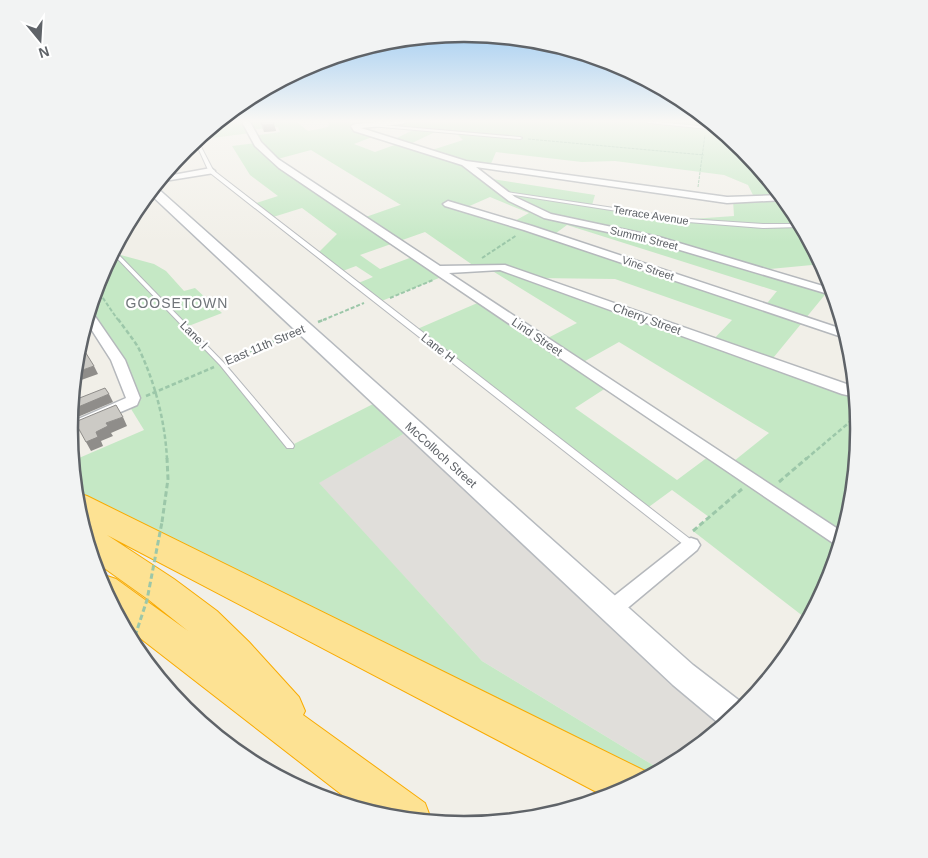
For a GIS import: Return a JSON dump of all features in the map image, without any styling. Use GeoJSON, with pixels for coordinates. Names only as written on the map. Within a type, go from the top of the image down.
{"type":"FeatureCollection","features":[{"type":"Feature","properties":{"kind":"highway"},"geometry":{"type":"LineString","coordinates":[[86,509],[220,580],[622,782]]}},
{"type":"Feature","properties":{"kind":"highway"},"geometry":{"type":"LineString","coordinates":[[96,545],[173,598],[204,623],[233,652],[320,751]]}},
{"type":"Feature","properties":{"kind":"highway"},"geometry":{"type":"LineString","coordinates":[[117,600],[396,809]]}},
{"type":"Feature","properties":{"kind":"street","name":"Lind Street"},"geometry":{"type":"LineString","coordinates":[[278,162],[440,273],[835,536]]}},
{"type":"Feature","properties":{"kind":"street"},"geometry":{"type":"LineString","coordinates":[[462,162],[727,200],[774,198]]}},
{"type":"Feature","properties":{"kind":"street","name":"Summit Street"},"geometry":{"type":"LineString","coordinates":[[465,163],[512,200],[548,216],[655,239],[824,290]]}},
{"type":"Feature","properties":{"kind":"street"},"geometry":{"type":"LineString","coordinates":[[170,178],[211,171]]}},
{"type":"Feature","properties":{"kind":"street","name":"McColloch Street"},"geometry":{"type":"LineString","coordinates":[[157,194],[611,610],[683,675],[728,711]]}},
{"type":"Feature","properties":{"kind":"street","name":"Vine Street"},"geometry":{"type":"LineString","coordinates":[[448,204],[528,228],[838,332]]}},
{"type":"Feature","properties":{"kind":"street","name":"Cherry Street"},"geometry":{"type":"LineString","coordinates":[[440,273],[465,269],[501,267],[848,391]]}},
{"type":"Feature","properties":{"kind":"street"},"geometry":{"type":"LineString","coordinates":[[78,425],[132,402],[133,398],[118,360],[93,322]]}},
{"type":"Feature","properties":{"kind":"street"},"geometry":{"type":"LineString","coordinates":[[611,610],[688,542]]}},
{"type":"Feature","properties":{"kind":"lane","name":"Lane H"},"geometry":{"type":"LineString","coordinates":[[207,162],[211,171],[688,542]]}},
{"type":"Feature","properties":{"kind":"lane","name":"Terrace Avenue"},"geometry":{"type":"LineString","coordinates":[[502,192],[678,220],[763,227],[793,226]]}},
{"type":"Feature","properties":{"kind":"lane","name":"Lane I"},"geometry":{"type":"LineString","coordinates":[[118,256],[222,364],[290,446]]}},
{"type":"Feature","properties":{"kind":"path"},"geometry":{"type":"LineString","coordinates":[[697,196],[703,162]]}},
{"type":"Feature","properties":{"kind":"path"},"geometry":{"type":"LineString","coordinates":[[465,269],[528,228]]}},
{"type":"Feature","properties":{"kind":"path","name":"East 11th Street"},"geometry":{"type":"LineString","coordinates":[[156,392],[440,273]]}},
{"type":"Feature","properties":{"kind":"path"},"geometry":{"type":"LineString","coordinates":[[101,296],[137,346],[156,392],[166,444],[168,479],[162,522],[147,600],[136,632]]}},
{"type":"Feature","properties":{"kind":"path"},"geometry":{"type":"LineString","coordinates":[[768,492],[850,422]]}},
{"type":"Feature","properties":{"kind":"path"},"geometry":{"type":"LineString","coordinates":[[688,542],[752,481]]}},
{"type":"Feature","properties":{"kind":"shaded area"},"geometry":{"type":"Polygon","coordinates":[[[412,429],[728,711],[699,736],[654,766],[482,661],[318,483],[412,429]]]}},
{"type":"Feature","properties":{"kind":"green space"},"geometry":{"type":"Polygon","coordinates":[[[242,162],[277,162],[360,219],[401,205],[331,162],[492,162],[490,166],[467,163],[485,178],[595,195],[592,205],[678,220],[734,216],[733,200],[755,199],[748,185],[724,175],[623,162],[743,162],[755,174],[785,214],[814,266],[760,270],[824,290],[826,294],[769,363],[848,391],[850,454],[843,504],[830,553],[811,600],[802,616],[693,531],[709,517],[672,490],[646,509],[415,330],[482,301],[542,341],[577,323],[486,267],[477,268],[425,232],[360,255],[380,269],[415,256],[444,276],[379,302],[356,284],[373,277],[356,266],[340,272],[317,254],[337,234],[302,208],[270,218],[253,204],[278,196],[250,175],[242,162]],[[490,197],[465,208],[511,223],[529,213],[490,197]],[[567,225],[552,236],[764,307],[777,291],[567,225]],[[536,278],[711,342],[732,320],[615,279],[536,278]],[[619,342],[578,365],[609,386],[575,408],[677,480],[712,454],[729,465],[769,433],[619,342]]]}},
{"type":"Feature","properties":{"kind":"green space"},"geometry":{"type":"Polygon","coordinates":[[[119,255],[154,264],[166,271],[184,291],[195,288],[222,313],[186,327],[222,364],[290,446],[381,400],[412,429],[319,483],[482,661],[654,766],[643,772],[592,766],[220,579],[86,509],[79,458],[144,430],[128,404],[110,346],[93,322],[107,281],[119,255]]]}},
{"type":"Feature","properties":{"kind":"building"},"geometry":{"type":"Polygon","coordinates":[[[85,352],[94,366],[82,370],[85,352]]]}},
{"type":"Feature","properties":{"kind":"building"},"geometry":{"type":"Polygon","coordinates":[[[105,388],[109,394],[78,407],[79,398],[105,388]]]}},
{"type":"Feature","properties":{"kind":"building"},"geometry":{"type":"Polygon","coordinates":[[[116,405],[123,417],[106,423],[108,426],[96,432],[98,437],[86,442],[78,427],[78,421],[116,405]]]}},
{"type":"Feature","properties":{"kind":"district","name":"GOOSETOWN"},"geometry":{"type":"Point","coordinates":[177,303]}}]}
